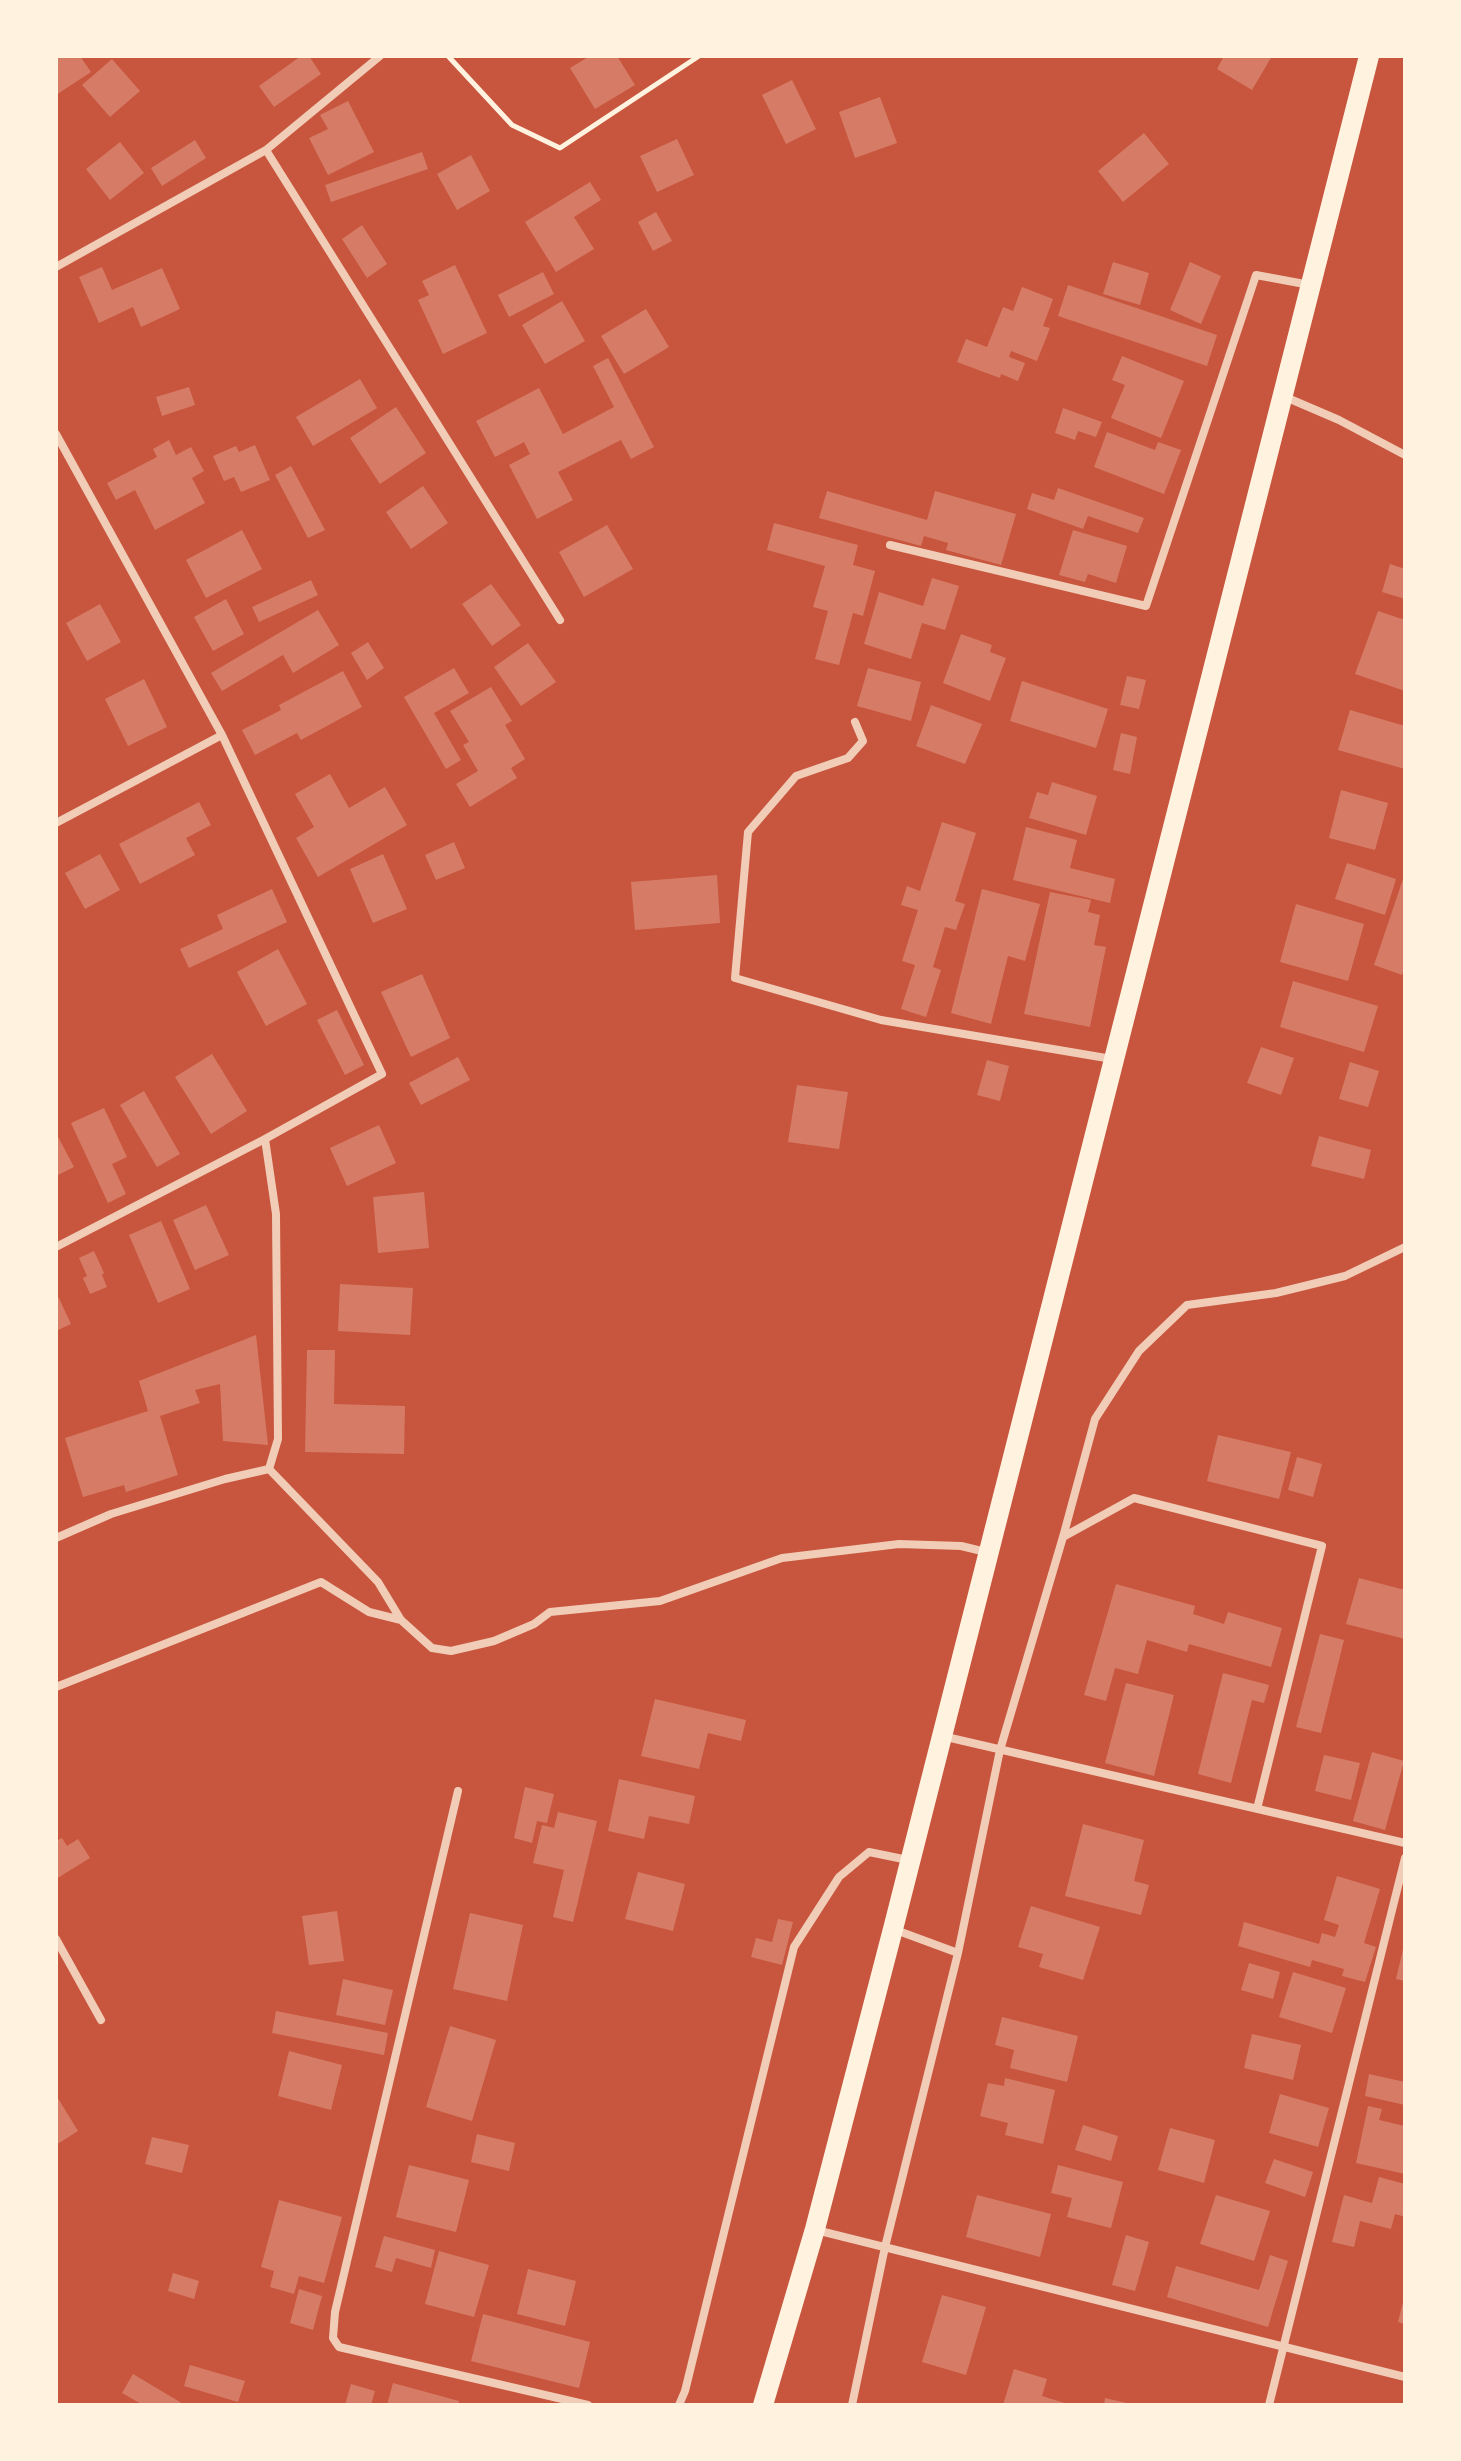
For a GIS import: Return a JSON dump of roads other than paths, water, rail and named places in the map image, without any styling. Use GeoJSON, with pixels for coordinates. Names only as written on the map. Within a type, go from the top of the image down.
{"type":"FeatureCollection","features":[{"type":"Feature","properties":{"kind":"main road"},"geometry":{"type":"LineString","coordinates":[[763,2405],[815,2229],[893,1929],[1369,56]]}},
{"type":"Feature","properties":{"kind":"street"},"geometry":{"type":"LineString","coordinates":[[56,267],[266,150],[380,56]]}},
{"type":"Feature","properties":{"kind":"street"},"geometry":{"type":"LineString","coordinates":[[266,150],[560,620]]}},
{"type":"Feature","properties":{"kind":"street"},"geometry":{"type":"LineString","coordinates":[[890,545],[1146,606],[1256,275],[1311,285]]}},
{"type":"Feature","properties":{"kind":"street"},"geometry":{"type":"LineString","coordinates":[[1283,396],[1339,420],[1405,455]]}},
{"type":"Feature","properties":{"kind":"street"},"geometry":{"type":"LineString","coordinates":[[56,434],[222,735],[382,1074],[265,1139],[56,1247]]}},
{"type":"Feature","properties":{"kind":"street"},"geometry":{"type":"LineString","coordinates":[[855,722],[863,741],[848,758],[796,776],[748,832],[735,978],[881,1020],[1113,1060]]}},
{"type":"Feature","properties":{"kind":"street"},"geometry":{"type":"LineString","coordinates":[[56,823],[222,735]]}},
{"type":"Feature","properties":{"kind":"street"},"geometry":{"type":"LineString","coordinates":[[265,1139],[276,1229],[278,1439],[269,1469]]}},
{"type":"Feature","properties":{"kind":"street"},"geometry":{"type":"LineString","coordinates":[[852,2405],[885,2247],[958,1953],[1000,1750],[1095,1419],[1139,1351],[1187,1305],[1276,1293],[1345,1276],[1405,1247]]}},
{"type":"Feature","properties":{"kind":"street"},"geometry":{"type":"LineString","coordinates":[[56,1538],[111,1514],[225,1479],[269,1469]]}},
{"type":"Feature","properties":{"kind":"street"},"geometry":{"type":"LineString","coordinates":[[269,1469],[378,1582],[401,1620],[432,1648],[451,1651],[494,1641],[534,1624],[550,1612],[660,1601],[782,1558],[899,1544],[961,1546],[987,1553]]}},
{"type":"Feature","properties":{"kind":"street"},"geometry":{"type":"LineString","coordinates":[[1063,1537],[1134,1498],[1322,1546],[1257,1809]]}},
{"type":"Feature","properties":{"kind":"street"},"geometry":{"type":"LineString","coordinates":[[56,1687],[321,1582],[369,1612],[401,1620]]}},
{"type":"Feature","properties":{"kind":"street"},"geometry":{"type":"LineString","coordinates":[[941,1736],[1405,1843]]}},
{"type":"Feature","properties":{"kind":"street"},"geometry":{"type":"LineString","coordinates":[[458,1791],[335,2312],[333,2338],[339,2347],[588,2405]]}},
{"type":"Feature","properties":{"kind":"street"},"geometry":{"type":"LineString","coordinates":[[679,2405],[685,2391],[794,1947],[839,1877],[869,1852],[909,1860]]}},
{"type":"Feature","properties":{"kind":"street"},"geometry":{"type":"LineString","coordinates":[[1269,2405],[1405,1858]]}},
{"type":"Feature","properties":{"kind":"street"},"geometry":{"type":"LineString","coordinates":[[893,1929],[958,1953]]}},
{"type":"Feature","properties":{"kind":"street"},"geometry":{"type":"LineString","coordinates":[[56,1939],[101,2020]]}},
{"type":"Feature","properties":{"kind":"street"},"geometry":{"type":"LineString","coordinates":[[815,2229],[1405,2377]]}}]}
